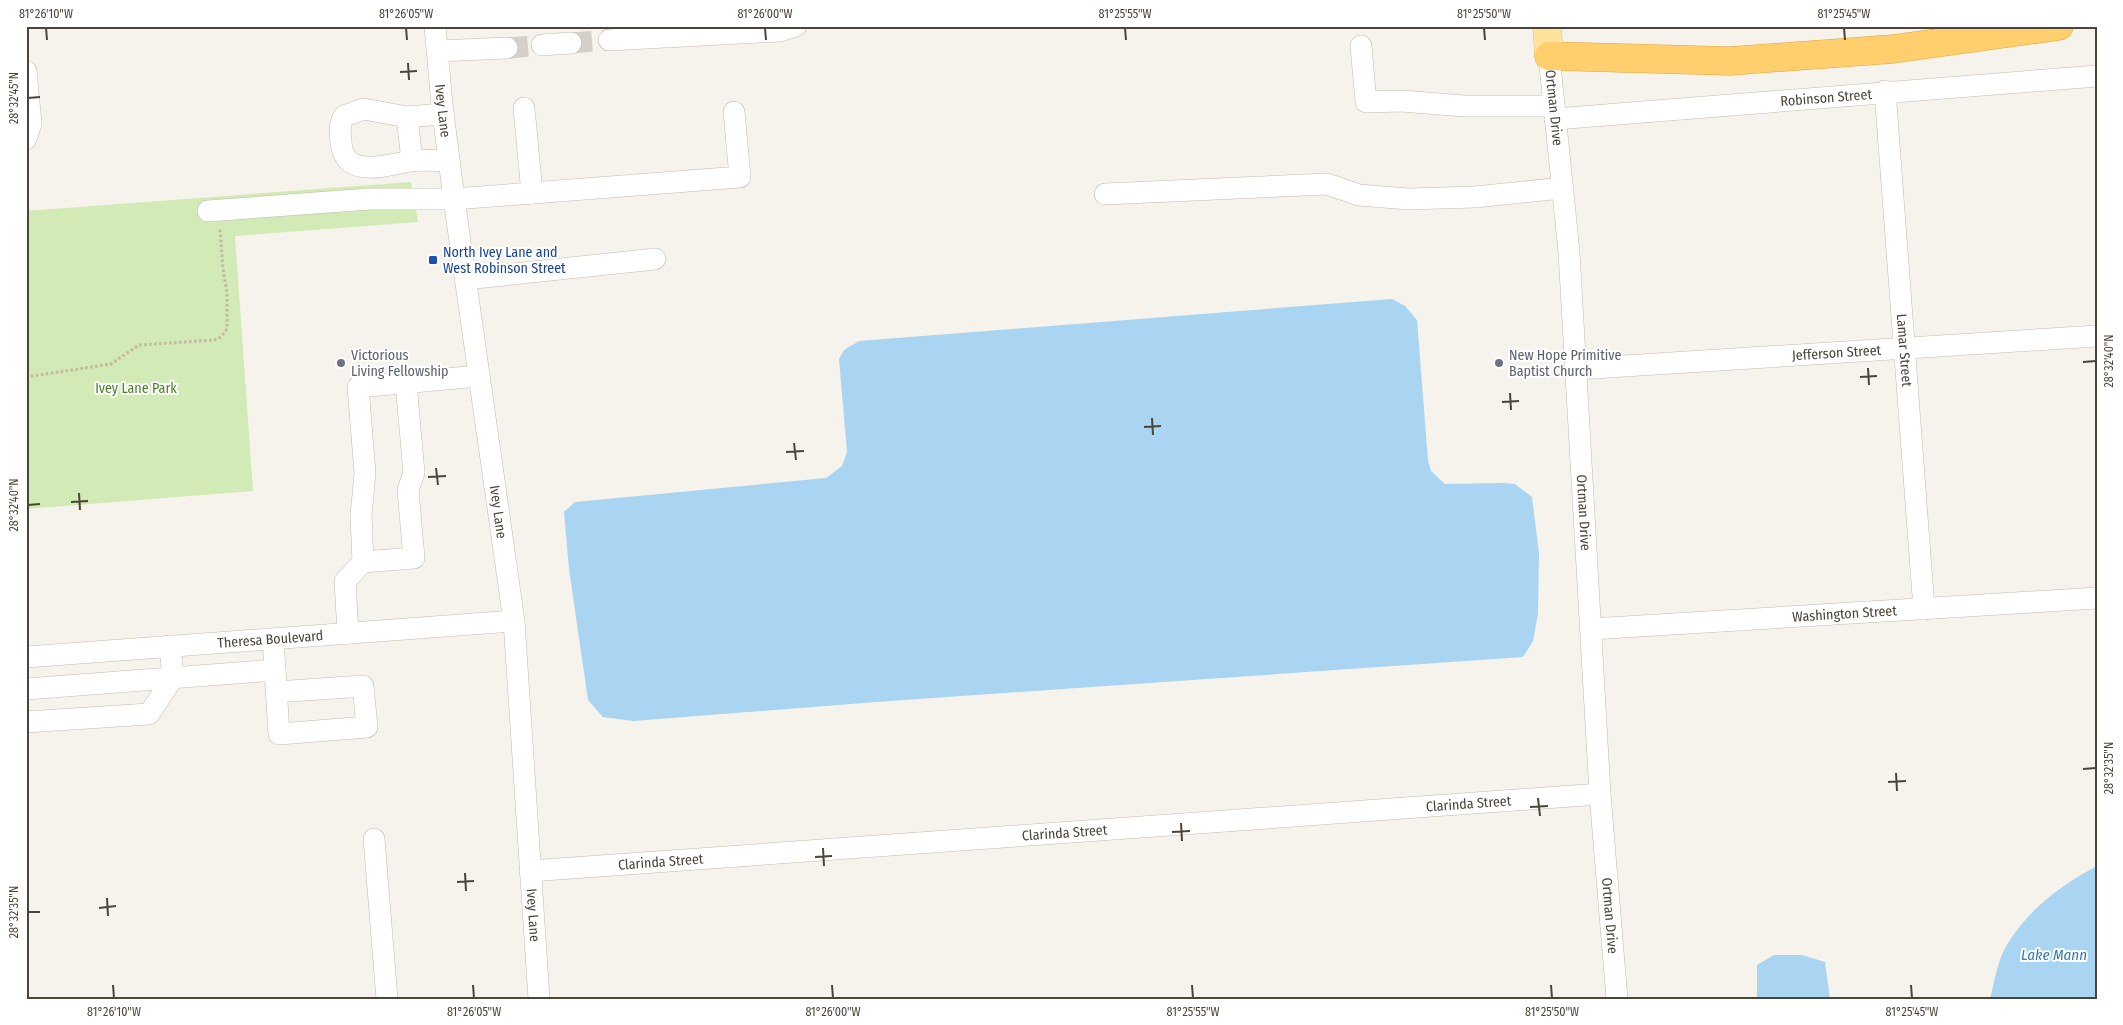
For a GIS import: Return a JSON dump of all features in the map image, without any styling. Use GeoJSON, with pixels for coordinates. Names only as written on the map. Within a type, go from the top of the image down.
{"type":"FeatureCollection","features":[{"type":"Feature","properties":{"kind":"highway"},"geometry":{"type":"LineString","coordinates":[[1549,56],[1730,61],[1893,49],[2059,26]]}},
{"type":"Feature","properties":{"kind":"main road","name":"Ortman Drive"},"geometry":{"type":"LineString","coordinates":[[1547,26],[1549,56]]}},
{"type":"Feature","properties":{"kind":"street","name":"Ivey Lane"},"geometry":{"type":"LineString","coordinates":[[435,26],[443,114],[454,199],[514,621],[539,999]]}},
{"type":"Feature","properties":{"kind":"street"},"geometry":{"type":"LineString","coordinates":[[609,40],[780,31],[796,26]]}},
{"type":"Feature","properties":{"kind":"street"},"geometry":{"type":"LineString","coordinates":[[542,45],[571,43]]}},
{"type":"Feature","properties":{"kind":"street","name":"Robinson Street"},"geometry":{"type":"LineString","coordinates":[[1361,46],[1366,102],[1402,101],[1555,112],[2097,76]]}},
{"type":"Feature","properties":{"kind":"street"},"geometry":{"type":"LineString","coordinates":[[437,51],[507,48]]}},
{"type":"Feature","properties":{"kind":"street","name":"Ortman Drive"},"geometry":{"type":"LineString","coordinates":[[1549,56],[1577,369],[1600,794],[1617,999]]}},
{"type":"Feature","properties":{"kind":"street"},"geometry":{"type":"LineString","coordinates":[[26,71],[31,124],[26,139]]}},
{"type":"Feature","properties":{"kind":"street","name":"Lamar Street"},"geometry":{"type":"LineString","coordinates":[[1885,91],[1924,609]]}},
{"type":"Feature","properties":{"kind":"street"},"geometry":{"type":"LineString","coordinates":[[524,108],[532,193]]}},
{"type":"Feature","properties":{"kind":"street"},"geometry":{"type":"LineString","coordinates":[[443,114],[407,117],[364,109],[344,116],[339,124],[342,150],[352,163],[365,168],[394,165],[412,160],[449,161]]}},
{"type":"Feature","properties":{"kind":"street"},"geometry":{"type":"LineString","coordinates":[[214,219],[369,199],[454,199],[740,177],[734,112]]}},
{"type":"Feature","properties":{"kind":"street"},"geometry":{"type":"LineString","coordinates":[[407,117],[412,160]]}},
{"type":"Feature","properties":{"kind":"street"},"geometry":{"type":"LineString","coordinates":[[1105,194],[1327,184],[1359,195],[1408,199],[1475,197],[1562,188]]}},
{"type":"Feature","properties":{"kind":"street"},"geometry":{"type":"LineString","coordinates":[[466,279],[655,259]]}},
{"type":"Feature","properties":{"kind":"street","name":"Jefferson Street"},"geometry":{"type":"LineString","coordinates":[[1577,369],[2097,336]]}},
{"type":"Feature","properties":{"kind":"street"},"geometry":{"type":"LineString","coordinates":[[363,562],[361,516],[365,473],[358,387],[479,376]]}},
{"type":"Feature","properties":{"kind":"street"},"geometry":{"type":"LineString","coordinates":[[348,633],[345,580],[363,562],[414,558],[408,490],[414,473],[406,383]]}},
{"type":"Feature","properties":{"kind":"street","name":"Washington Street"},"geometry":{"type":"LineString","coordinates":[[1591,629],[2097,598]]}},
{"type":"Feature","properties":{"kind":"street","name":"Theresa Boulevard"},"geometry":{"type":"LineString","coordinates":[[26,657],[514,621]]}},
{"type":"Feature","properties":{"kind":"street"},"geometry":{"type":"LineString","coordinates":[[273,639],[276,692]]}},
{"type":"Feature","properties":{"kind":"street"},"geometry":{"type":"LineString","coordinates":[[26,722],[149,714],[173,678],[170,646]]}},
{"type":"Feature","properties":{"kind":"street"},"geometry":{"type":"LineString","coordinates":[[26,689],[275,670]]}},
{"type":"Feature","properties":{"kind":"street"},"geometry":{"type":"LineString","coordinates":[[107,716],[136,681]]}},
{"type":"Feature","properties":{"kind":"street","name":"Clarinda Street"},"geometry":{"type":"LineString","coordinates":[[530,871],[1600,794]]}},
{"type":"Feature","properties":{"kind":"street"},"geometry":{"type":"LineString","coordinates":[[374,838],[388,999]]}},
{"type":"Feature","properties":{"kind":"path"},"geometry":{"type":"LineString","coordinates":[[26,377],[110,364],[139,344],[214,340],[221,337],[227,329],[227,293],[214,219]]}},
{"type":"Feature","properties":{"kind":"green space","name":"Ivey Lane Park"},"geometry":{"type":"Polygon","coordinates":[[[411,182],[418,222],[235,236],[253,491],[26,509],[26,211],[411,182]]]}},
{"type":"Feature","properties":{"kind":"water"},"geometry":{"type":"Polygon","coordinates":[[[1392,299],[1405,306],[1417,320],[1428,460],[1431,471],[1445,484],[1515,484],[1532,497],[1539,553],[1538,614],[1533,641],[1523,657],[876,702],[633,721],[603,717],[588,700],[569,569],[564,512],[575,502],[826,478],[842,466],[847,452],[839,359],[844,350],[859,341],[1392,299]]]}},
{"type":"Feature","properties":{"kind":"water","name":"Lake Mann"},"geometry":{"type":"Polygon","coordinates":[[[2097,866],[2097,999],[1990,999],[2004,950],[2022,924],[2044,901],[2070,882],[2097,866]]]}},
{"type":"Feature","properties":{"kind":"water"},"geometry":{"type":"Polygon","coordinates":[[[1774,955],[1802,955],[1825,962],[1830,999],[1757,999],[1757,965],[1774,955]]]}},
{"type":"Feature","properties":{"kind":"tunnel"},"geometry":{"type":"LineString","coordinates":[[571,43],[609,40]]}},
{"type":"Feature","properties":{"kind":"tunnel"},"geometry":{"type":"LineString","coordinates":[[507,48],[542,45]]}},
{"type":"Feature","properties":{"kind":"place","name":"North Ivey Lane and West Robinson Street"},"geometry":{"type":"Point","coordinates":[433,260]}},
{"type":"Feature","properties":{"kind":"place","name":"Victorious Living Fellowship"},"geometry":{"type":"Point","coordinates":[341,363]}},
{"type":"Feature","properties":{"kind":"place","name":"New Hope Primitive Baptist Church"},"geometry":{"type":"Point","coordinates":[1499,363]}}]}
